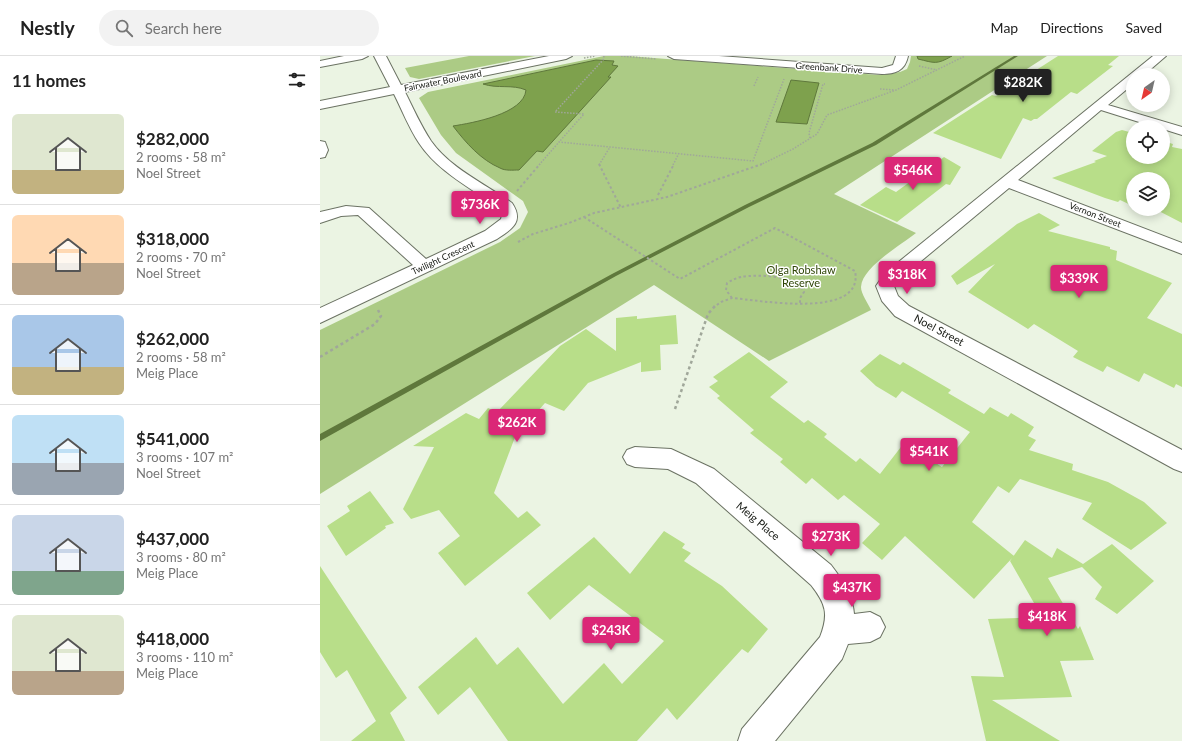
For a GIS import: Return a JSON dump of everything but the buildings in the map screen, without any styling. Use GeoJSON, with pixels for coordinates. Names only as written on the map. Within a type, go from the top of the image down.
{"type":"FeatureCollection","features":[{"type":"Feature","properties":{"kind":"street"},"geometry":{"type":"LineString","coordinates":[[320,64],[362,56]]}},
{"type":"Feature","properties":{"kind":"street"},"geometry":{"type":"LineString","coordinates":[[380,56],[397,90]]}},
{"type":"Feature","properties":{"kind":"street","name":"Fairwater Boulevard"},"geometry":{"type":"LineString","coordinates":[[320,105],[566,56]]}},
{"type":"Feature","properties":{"kind":"street","name":"Greenbank Drive"},"geometry":{"type":"LineString","coordinates":[[674,56],[768,60],[885,71],[899,67],[902,63],[902,56]]}},
{"type":"Feature","properties":{"kind":"street"},"geometry":{"type":"LineString","coordinates":[[1145,68],[1160,56]]}},
{"type":"Feature","properties":{"kind":"street","name":"Noel Street"},"geometry":{"type":"LineString","coordinates":[[1126,84],[891,277],[885,286],[886,294],[892,303],[902,311],[1182,462]]}},
{"type":"Feature","properties":{"kind":"street","name":"Twilight Crescent"},"geometry":{"type":"LineString","coordinates":[[320,316],[500,230],[508,223],[510,211],[506,206],[453,169],[432,151],[425,142],[397,90]]}},
{"type":"Feature","properties":{"kind":"street"},"geometry":{"type":"LineString","coordinates":[[1100,106],[1182,130]]}},
{"type":"Feature","properties":{"kind":"street"},"geometry":{"type":"LineString","coordinates":[[320,145],[320,154]]}},
{"type":"Feature","properties":{"kind":"street","name":"Vernon Street"},"geometry":{"type":"LineString","coordinates":[[1008,182],[1182,249]]}},
{"type":"Feature","properties":{"kind":"street"},"geometry":{"type":"LineString","coordinates":[[320,218],[338,212],[352,210],[363,212],[424,266]]}},
{"type":"Feature","properties":{"kind":"street","name":"Meig Place"},"geometry":{"type":"LineString","coordinates":[[635,457],[671,460],[705,476],[821,575],[834,590],[840,610],[839,630],[831,648],[754,741]]}},
{"type":"Feature","properties":{"kind":"street"},"geometry":{"type":"LineString","coordinates":[[839,630],[870,627]]}},
{"type":"Feature","properties":{"kind":"path"},"geometry":{"type":"LineString","coordinates":[[517,192],[584,114],[555,112],[603,60],[604,56]]}},
{"type":"Feature","properties":{"kind":"path"},"geometry":{"type":"LineString","coordinates":[[569,223],[594,212],[621,208],[667,197],[738,173],[793,149],[810,138],[820,131],[827,115],[896,90],[965,56]]}},
{"type":"Feature","properties":{"kind":"path"},"geometry":{"type":"LineString","coordinates":[[913,65],[938,70]]}},
{"type":"Feature","properties":{"kind":"path"},"geometry":{"type":"LineString","coordinates":[[559,142],[752,161],[785,76]]}},
{"type":"Feature","properties":{"kind":"path"},"geometry":{"type":"LineString","coordinates":[[810,138],[809,133],[823,84],[830,84]]}},
{"type":"Feature","properties":{"kind":"path"},"geometry":{"type":"LineString","coordinates":[[874,88],[896,90]]}},
{"type":"Feature","properties":{"kind":"path"},"geometry":{"type":"LineString","coordinates":[[611,147],[600,164],[621,208]]}},
{"type":"Feature","properties":{"kind":"path"},"geometry":{"type":"LineString","coordinates":[[658,194],[679,153]]}},
{"type":"Feature","properties":{"kind":"path"},"geometry":{"type":"LineString","coordinates":[[584,217],[680,279],[775,228],[855,271],[855,286],[842,296],[822,303],[800,303],[732,298],[723,299],[714,306],[708,314],[675,409]]}},
{"type":"Feature","properties":{"kind":"path"},"geometry":{"type":"LineString","coordinates":[[732,298],[726,290],[727,283],[733,278],[742,276],[789,279],[796,282],[803,288],[804,292],[800,298],[800,303]]}},
{"type":"Feature","properties":{"kind":"path"},"geometry":{"type":"LineString","coordinates":[[320,357],[375,324],[381,316],[378,310]]}},
{"type":"Feature","properties":{"kind":"green space"},"geometry":{"type":"Polygon","coordinates":[[[469,56],[535,56],[419,79],[410,77],[405,68],[469,56]]]}},
{"type":"Feature","properties":{"kind":"green space","name":"Olga Robshaw Reserve"},"geometry":{"type":"Polygon","coordinates":[[[604,56],[627,56],[879,75],[900,72],[907,69],[911,56],[1047,56],[834,194],[916,233],[883,257],[875,264],[863,279],[861,290],[871,310],[769,361],[654,285],[320,494],[320,330],[500,242],[520,228],[528,212],[523,201],[456,153],[441,135],[419,98],[428,92],[604,56]]]}},
{"type":"Feature","properties":{"kind":"shaded area"},"geometry":{"type":"Polygon","coordinates":[[[917,56],[952,56],[942,61],[935,62],[918,59],[917,56]]]}},
{"type":"Feature","properties":{"kind":"shaded area"},"geometry":{"type":"Polygon","coordinates":[[[596,60],[614,61],[612,65],[618,66],[608,77],[611,77],[543,152],[537,151],[519,170],[502,169],[493,165],[480,156],[453,126],[484,120],[507,111],[523,98],[526,90],[515,87],[483,84],[596,60]]]}},
{"type":"Feature","properties":{"kind":"shaded area"},"geometry":{"type":"Polygon","coordinates":[[[791,80],[819,83],[807,124],[776,122],[791,80]]]}},
{"type":"Feature","properties":{"kind":"waterway"},"geometry":{"type":"LineString","coordinates":[[320,438],[614,275],[747,206],[874,144],[1016,56]]}}]}
